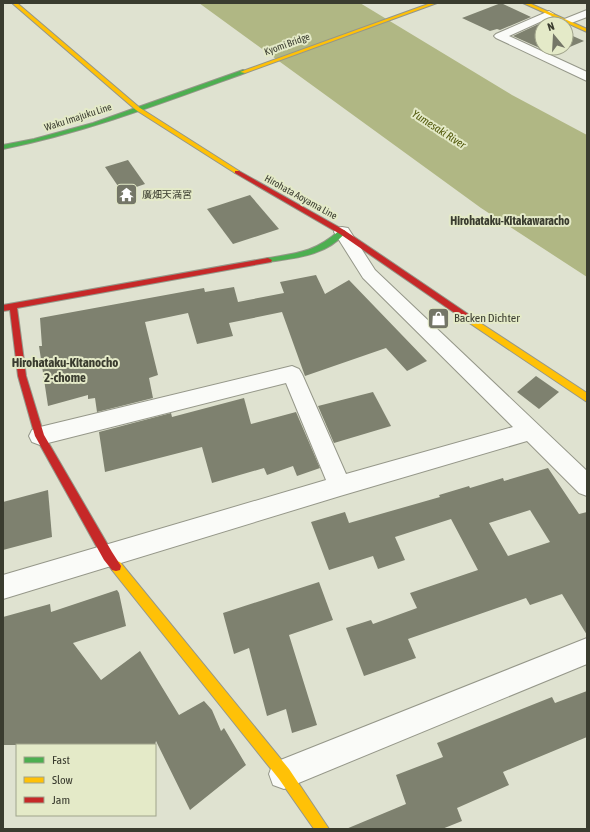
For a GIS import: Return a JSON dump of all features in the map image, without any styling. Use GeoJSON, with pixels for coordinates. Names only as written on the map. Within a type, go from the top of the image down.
{"type":"FeatureCollection","features":[{"type":"Feature","properties":{"kind":"main road","name":"Hirohata Aoyama Line"},"geometry":{"type":"LineString","coordinates":[[14,3],[138,109],[251,181],[342,232],[587,398]]}},
{"type":"Feature","properties":{"kind":"main road","name":"Kyomi Bridge"},"geometry":{"type":"LineString","coordinates":[[159,102],[435,3]]}},
{"type":"Feature","properties":{"kind":"main road"},"geometry":{"type":"LineString","coordinates":[[525,3],[553,16]]}},
{"type":"Feature","properties":{"kind":"main road"},"geometry":{"type":"LineString","coordinates":[[574,25],[587,31]]}},
{"type":"Feature","properties":{"kind":"main road","name":"Waku Imajuku Line"},"geometry":{"type":"LineString","coordinates":[[3,147],[39,141],[86,128],[159,102]]}},
{"type":"Feature","properties":{"kind":"main road"},"geometry":{"type":"LineString","coordinates":[[3,308],[316,252],[332,242],[342,232]]}},
{"type":"Feature","properties":{"kind":"main road"},"geometry":{"type":"LineString","coordinates":[[12,306],[22,376],[40,436],[108,556],[284,774],[322,829]]}},
{"type":"Feature","properties":{"kind":"street"},"geometry":{"type":"LineString","coordinates":[[574,19],[587,13]]}},
{"type":"Feature","properties":{"kind":"street"},"geometry":{"type":"LineString","coordinates":[[549,14],[500,36],[587,77]]}},
{"type":"Feature","properties":{"kind":"street"},"geometry":{"type":"LineString","coordinates":[[342,232],[369,274],[587,486]]}},
{"type":"Feature","properties":{"kind":"street"},"geometry":{"type":"LineString","coordinates":[[40,436],[292,374],[340,486]]}},
{"type":"Feature","properties":{"kind":"street"},"geometry":{"type":"LineString","coordinates":[[3,587],[340,486],[532,431]]}},
{"type":"Feature","properties":{"kind":"street"},"geometry":{"type":"LineString","coordinates":[[284,774],[587,651]]}},
{"type":"Feature","properties":{"kind":"water","name":"Yumesaki River"},"geometry":{"type":"Polygon","coordinates":[[[199,3],[360,3],[512,95],[587,135],[587,277],[481,208],[199,3]]]}},
{"type":"Feature","properties":{"kind":"building"},"geometry":{"type":"Polygon","coordinates":[[[501,3],[531,17],[500,30],[497,29],[490,31],[462,18],[501,3]]]}},
{"type":"Feature","properties":{"kind":"building"},"geometry":{"type":"Polygon","coordinates":[[[534,26],[534,45],[513,36],[534,26]]]}},
{"type":"Feature","properties":{"kind":"building"},"geometry":{"type":"Polygon","coordinates":[[[574,37],[584,41],[574,45],[574,37]]]}},
{"type":"Feature","properties":{"kind":"building"},"geometry":{"type":"Polygon","coordinates":[[[128,160],[145,184],[122,192],[105,167],[128,160]]]}},
{"type":"Feature","properties":{"kind":"building"},"geometry":{"type":"Polygon","coordinates":[[[250,195],[279,229],[233,244],[207,209],[250,195]]]}},
{"type":"Feature","properties":{"kind":"building"},"geometry":{"type":"Polygon","coordinates":[[[316,275],[325,294],[349,280],[427,361],[407,371],[386,348],[305,376],[282,312],[229,323],[233,336],[197,344],[188,313],[145,322],[158,375],[149,378],[153,398],[97,412],[95,398],[88,399],[88,395],[48,406],[39,346],[42,346],[40,318],[204,288],[205,292],[234,287],[238,302],[284,293],[280,282],[316,275]]]}},
{"type":"Feature","properties":{"kind":"building"},"geometry":{"type":"Polygon","coordinates":[[[536,376],[559,392],[539,409],[517,392],[536,376]]]}},
{"type":"Feature","properties":{"kind":"building"},"geometry":{"type":"Polygon","coordinates":[[[373,392],[391,426],[334,443],[318,406],[373,392]]]}},
{"type":"Feature","properties":{"kind":"building"},"geometry":{"type":"Polygon","coordinates":[[[244,398],[251,424],[296,412],[320,468],[297,476],[293,466],[267,475],[264,468],[212,483],[202,447],[105,472],[99,432],[171,413],[172,417],[244,398]]]}},
{"type":"Feature","properties":{"kind":"building"},"geometry":{"type":"Polygon","coordinates":[[[548,468],[579,514],[587,512],[587,635],[562,594],[530,605],[526,598],[408,639],[416,658],[364,676],[346,628],[371,620],[373,624],[417,608],[410,593],[478,570],[451,519],[395,537],[405,560],[378,569],[373,556],[329,570],[311,522],[345,512],[349,523],[440,497],[439,495],[469,486],[470,488],[503,478],[504,481],[548,468]],[[530,510],[489,523],[508,556],[550,542],[530,510]]]}},
{"type":"Feature","properties":{"kind":"building"},"geometry":{"type":"Polygon","coordinates":[[[48,490],[52,537],[3,550],[3,502],[48,490]]]}},
{"type":"Feature","properties":{"kind":"building"},"geometry":{"type":"Polygon","coordinates":[[[319,582],[333,620],[289,635],[317,725],[292,733],[286,709],[267,716],[249,648],[234,654],[223,613],[319,582]]]}},
{"type":"Feature","properties":{"kind":"building"},"geometry":{"type":"Polygon","coordinates":[[[117,590],[119,593],[126,626],[73,643],[101,680],[140,651],[179,715],[204,701],[212,710],[221,731],[224,728],[246,765],[190,810],[156,741],[155,744],[3,745],[3,617],[50,604],[51,612],[117,590]]]}},
{"type":"Feature","properties":{"kind":"building"},"geometry":{"type":"Polygon","coordinates":[[[587,691],[587,737],[503,772],[509,785],[457,808],[462,821],[442,829],[346,829],[406,804],[396,775],[443,757],[437,743],[552,697],[555,703],[587,691]]]}},
{"type":"Feature","properties":{"kind":"traffic: fast"},"geometry":{"type":"LineString","coordinates":[[3,147],[34,141],[124,115],[243,72]]}},
{"type":"Feature","properties":{"kind":"traffic: fast"},"geometry":{"type":"LineString","coordinates":[[268,260],[299,256],[316,251],[342,232]]}},
{"type":"Feature","properties":{"kind":"traffic: slow"},"geometry":{"type":"LineString","coordinates":[[14,3],[138,109],[237,172]]}},
{"type":"Feature","properties":{"kind":"traffic: slow"},"geometry":{"type":"LineString","coordinates":[[243,72],[435,3]]}},
{"type":"Feature","properties":{"kind":"traffic: slow"},"geometry":{"type":"LineString","coordinates":[[525,3],[587,31]]}},
{"type":"Feature","properties":{"kind":"traffic: slow"},"geometry":{"type":"LineString","coordinates":[[465,316],[587,398]]}},
{"type":"Feature","properties":{"kind":"traffic: slow"},"geometry":{"type":"LineString","coordinates":[[116,566],[284,774],[322,829]]}},
{"type":"Feature","properties":{"kind":"traffic: jam"},"geometry":{"type":"LineString","coordinates":[[237,172],[342,232],[465,316]]}},
{"type":"Feature","properties":{"kind":"traffic: jam"},"geometry":{"type":"LineString","coordinates":[[3,308],[268,260]]}},
{"type":"Feature","properties":{"kind":"traffic: jam"},"geometry":{"type":"LineString","coordinates":[[13,306],[22,376],[40,436],[108,556],[116,566]]}},
{"type":"Feature","properties":{"kind":"place","name":"廣畑天満宮"},"geometry":{"type":"Point","coordinates":[127,194]}},
{"type":"Feature","properties":{"kind":"place","name":"Backen Dichter"},"geometry":{"type":"Point","coordinates":[438,318]}},
{"type":"Feature","properties":{"kind":"district","name":"Hirohataku-Kitakawaracho"},"geometry":{"type":"Point","coordinates":[510,221]}},
{"type":"Feature","properties":{"kind":"district","name":"Hirohataku-Kitanocho 2-chome"},"geometry":{"type":"Point","coordinates":[65,370]}}]}
